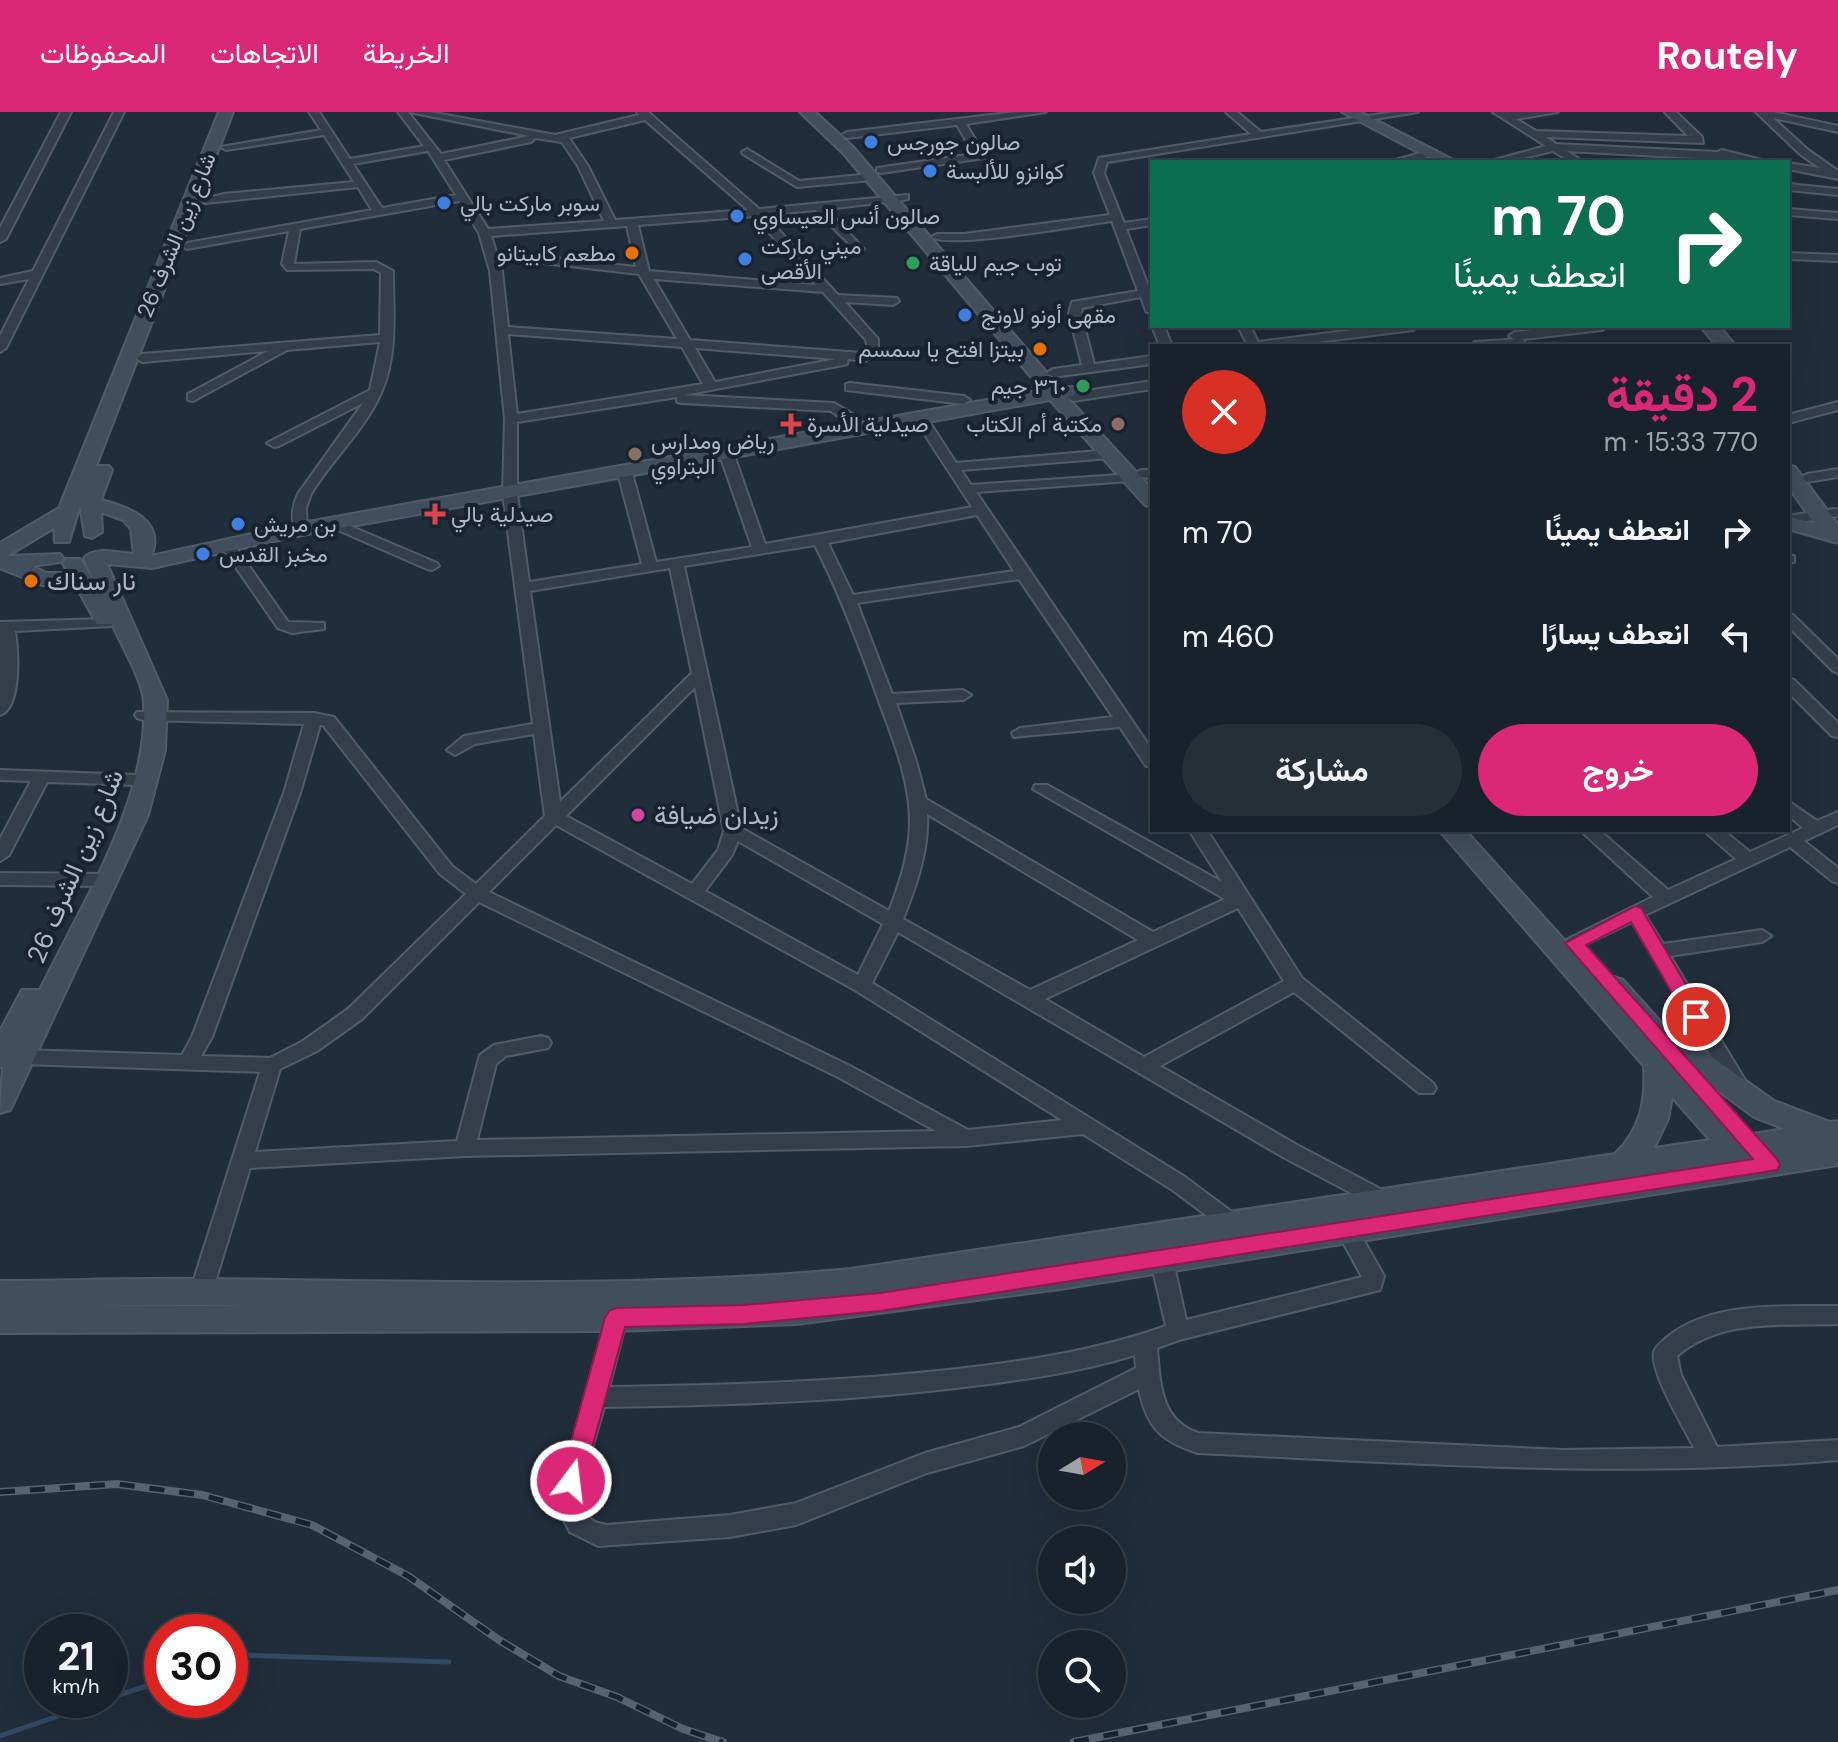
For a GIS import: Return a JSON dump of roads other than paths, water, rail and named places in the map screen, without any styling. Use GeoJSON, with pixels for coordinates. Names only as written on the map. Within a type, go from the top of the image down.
{"type":"FeatureCollection","features":[{"type":"Feature","properties":{"kind":"main road","name":"شارع زين الشرف 26"},"geometry":{"type":"LineString","coordinates":[[92,532],[90,503],[139,353],[226,112]]}},
{"type":"Feature","properties":{"kind":"main road","name":"شارع زين الشرف 26"},"geometry":{"type":"LineString","coordinates":[[101,880],[136,780],[151,715],[78,556],[68,511],[187,246],[238,112]]}},
{"type":"Feature","properties":{"kind":"main road"},"geometry":{"type":"LineString","coordinates":[[807,112],[876,174]]}},
{"type":"Feature","properties":{"kind":"main road"},"geometry":{"type":"LineString","coordinates":[[820,112],[847,135],[899,203],[1057,387],[1144,478]]}},
{"type":"Feature","properties":{"kind":"main road"},"geometry":{"type":"LineString","coordinates":[[1349,112],[1368,117],[1456,160]]}},
{"type":"Feature","properties":{"kind":"main road"},"geometry":{"type":"LineString","coordinates":[[1368,117],[1445,160]]}},
{"type":"Feature","properties":{"kind":"main road"},"geometry":{"type":"LineString","coordinates":[[899,203],[943,244],[1110,454],[1144,478]]}},
{"type":"Feature","properties":{"kind":"main road"},"geometry":{"type":"LineString","coordinates":[[1696,328],[1709,344]]}},
{"type":"Feature","properties":{"kind":"main road"},"geometry":{"type":"LineString","coordinates":[[1711,328],[1725,344]]}},
{"type":"Feature","properties":{"kind":"main road"},"geometry":{"type":"LineString","coordinates":[[110,596],[148,557],[176,548],[511,489],[727,455],[920,418],[1057,387]]}},
{"type":"Feature","properties":{"kind":"main road"},"geometry":{"type":"LineString","coordinates":[[2,558],[148,557],[228,546],[301,525],[336,524],[964,400],[1018,395],[1057,387]]}},
{"type":"Feature","properties":{"kind":"main road"},"geometry":{"type":"LineString","coordinates":[[1798,475],[1828,520]]}},
{"type":"Feature","properties":{"kind":"main road"},"geometry":{"type":"LineString","coordinates":[[1798,475],[1828,520]]}},
{"type":"Feature","properties":{"kind":"main road"},"geometry":{"type":"LineString","coordinates":[[90,503],[130,515],[141,523],[148,557]]}},
{"type":"Feature","properties":{"kind":"main road"},"geometry":{"type":"LineString","coordinates":[[2,558],[68,511]]}},
{"type":"Feature","properties":{"kind":"main road"},"geometry":{"type":"LineString","coordinates":[[1790,520],[1828,520]]}},
{"type":"Feature","properties":{"kind":"main road"},"geometry":{"type":"LineString","coordinates":[[1790,520],[1828,520]]}},
{"type":"Feature","properties":{"kind":"main road"},"geometry":{"type":"LineString","coordinates":[[2,558],[42,579],[78,556],[105,535],[92,532],[78,556]]}},
{"type":"Feature","properties":{"kind":"main road","name":"شارع زين الشرف 26"},"geometry":{"type":"LineString","coordinates":[[0,1102],[7,1058],[144,795],[152,687],[110,596],[78,556]]}},
{"type":"Feature","properties":{"kind":"main road"},"geometry":{"type":"LineString","coordinates":[[1453,832],[1658,1063],[1751,1155]]}},
{"type":"Feature","properties":{"kind":"main road"},"geometry":{"type":"LineString","coordinates":[[1474,832],[1655,1032],[1751,1155]]}},
{"type":"Feature","properties":{"kind":"main road"},"geometry":{"type":"LineString","coordinates":[[1655,1032],[1746,1098],[1835,1140]]}},
{"type":"Feature","properties":{"kind":"main road"},"geometry":{"type":"LineString","coordinates":[[1623,1165],[1639,1150],[1654,1126],[1660,1102],[1658,1063]]}},
{"type":"Feature","properties":{"kind":"main road"},"geometry":{"type":"LineString","coordinates":[[0,1294],[201,1292],[298,1307],[616,1318],[744,1315],[842,1306],[1162,1261],[1348,1231],[1835,1140]]}},
{"type":"Feature","properties":{"kind":"main road"},"geometry":{"type":"LineString","coordinates":[[0,1320],[510,1298],[753,1293],[1623,1165],[1751,1155]]}},
{"type":"Feature","properties":{"kind":"street"},"geometry":{"type":"LineString","coordinates":[[0,239],[66,112]]}},
{"type":"Feature","properties":{"kind":"street"},"geometry":{"type":"LineString","coordinates":[[0,348],[119,112]]}},
{"type":"Feature","properties":{"kind":"street"},"geometry":{"type":"LineString","coordinates":[[314,112],[380,213]]}},
{"type":"Feature","properties":{"kind":"street"},"geometry":{"type":"LineString","coordinates":[[403,112],[434,153],[485,233],[496,271],[505,330],[511,419],[511,489],[553,816]]}},
{"type":"Feature","properties":{"kind":"street"},"geometry":{"type":"LineString","coordinates":[[414,112],[556,138],[644,114],[757,213],[876,344],[865,357],[655,397],[511,419]]}},
{"type":"Feature","properties":{"kind":"street"},"geometry":{"type":"LineString","coordinates":[[847,135],[1041,112]]}},
{"type":"Feature","properties":{"kind":"street"},"geometry":{"type":"LineString","coordinates":[[1231,112],[1259,136]]}},
{"type":"Feature","properties":{"kind":"street"},"geometry":{"type":"LineString","coordinates":[[1150,306],[1099,173],[1101,162],[1413,112]]}},
{"type":"Feature","properties":{"kind":"street"},"geometry":{"type":"LineString","coordinates":[[1503,114],[1553,112]]}},
{"type":"Feature","properties":{"kind":"street"},"geometry":{"type":"LineString","coordinates":[[1670,112],[1698,139],[1732,156]]}},
{"type":"Feature","properties":{"kind":"street"},"geometry":{"type":"LineString","coordinates":[[1761,112],[1838,129]]}},
{"type":"Feature","properties":{"kind":"street"},"geometry":{"type":"LineString","coordinates":[[1761,112],[1836,175]]}},
{"type":"Feature","properties":{"kind":"street"},"geometry":{"type":"LineString","coordinates":[[1503,114],[1575,160]]}},
{"type":"Feature","properties":{"kind":"street"},"geometry":{"type":"LineString","coordinates":[[747,152],[797,184],[876,174],[980,156],[960,122]]}},
{"type":"Feature","properties":{"kind":"street"},"geometry":{"type":"LineString","coordinates":[[226,147],[327,132]]}},
{"type":"Feature","properties":{"kind":"street"},"geometry":{"type":"LineString","coordinates":[[1536,134],[1698,139]]}},
{"type":"Feature","properties":{"kind":"street"},"geometry":{"type":"LineString","coordinates":[[348,162],[434,153],[541,136]]}},
{"type":"Feature","properties":{"kind":"street"},"geometry":{"type":"LineString","coordinates":[[556,138],[571,147],[611,223]]}},
{"type":"Feature","properties":{"kind":"street"},"geometry":{"type":"LineString","coordinates":[[1501,160],[1556,147],[1732,156],[1754,160]]}},
{"type":"Feature","properties":{"kind":"street"},"geometry":{"type":"LineString","coordinates":[[1172,149],[1186,160]]}},
{"type":"Feature","properties":{"kind":"street"},"geometry":{"type":"LineString","coordinates":[[1402,160],[1432,153]]}},
{"type":"Feature","properties":{"kind":"street"},"geometry":{"type":"LineString","coordinates":[[1790,166],[1836,175]]}},
{"type":"Feature","properties":{"kind":"street"},"geometry":{"type":"LineString","coordinates":[[205,200],[259,191],[314,191],[360,184]]}},
{"type":"Feature","properties":{"kind":"street"},"geometry":{"type":"LineString","coordinates":[[1790,187],[1838,192]]}},
{"type":"Feature","properties":{"kind":"street"},"geometry":{"type":"LineString","coordinates":[[187,246],[462,197]]}},
{"type":"Feature","properties":{"kind":"street"},"geometry":{"type":"LineString","coordinates":[[485,233],[899,203]]}},
{"type":"Feature","properties":{"kind":"street"},"geometry":{"type":"LineString","coordinates":[[850,205],[899,203]]}},
{"type":"Feature","properties":{"kind":"street"},"geometry":{"type":"LineString","coordinates":[[819,208],[858,249]]}},
{"type":"Feature","properties":{"kind":"street"},"geometry":{"type":"LineString","coordinates":[[1790,212],[1838,216]]}},
{"type":"Feature","properties":{"kind":"street"},"geometry":{"type":"LineString","coordinates":[[631,221],[644,273],[711,386]]}},
{"type":"Feature","properties":{"kind":"street"},"geometry":{"type":"LineString","coordinates":[[943,244],[964,237],[1119,222],[1150,222]]}},
{"type":"Feature","properties":{"kind":"street"},"geometry":{"type":"LineString","coordinates":[[295,228],[288,264],[291,268],[376,265],[387,271],[384,338],[375,392],[352,434],[303,495],[301,525]]}},
{"type":"Feature","properties":{"kind":"street"},"geometry":{"type":"LineString","coordinates":[[1790,256],[1838,258]]}},
{"type":"Feature","properties":{"kind":"street"},"geometry":{"type":"LineString","coordinates":[[535,259],[893,301]]}},
{"type":"Feature","properties":{"kind":"street"},"geometry":{"type":"LineString","coordinates":[[1136,272],[1150,270]]}},
{"type":"Feature","properties":{"kind":"street"},"geometry":{"type":"LineString","coordinates":[[0,281],[37,274]]}},
{"type":"Feature","properties":{"kind":"street"},"geometry":{"type":"LineString","coordinates":[[1089,369],[1075,314],[1076,305],[1145,293]]}},
{"type":"Feature","properties":{"kind":"street"},"geometry":{"type":"LineString","coordinates":[[1272,344],[1398,328]]}},
{"type":"Feature","properties":{"kind":"street"},"geometry":{"type":"LineString","coordinates":[[1485,344],[1588,328]]}},
{"type":"Feature","properties":{"kind":"street"},"geometry":{"type":"LineString","coordinates":[[505,330],[865,357]]}},
{"type":"Feature","properties":{"kind":"street"},"geometry":{"type":"LineString","coordinates":[[139,353],[384,338]]}},
{"type":"Feature","properties":{"kind":"street"},"geometry":{"type":"LineString","coordinates":[[193,397],[287,346]]}},
{"type":"Feature","properties":{"kind":"street"},"geometry":{"type":"LineString","coordinates":[[1057,387],[1089,369],[1150,360]]}},
{"type":"Feature","properties":{"kind":"street"},"geometry":{"type":"LineString","coordinates":[[1057,387],[1150,385]]}},
{"type":"Feature","properties":{"kind":"street"},"geometry":{"type":"LineString","coordinates":[[850,387],[964,400]]}},
{"type":"Feature","properties":{"kind":"street"},"geometry":{"type":"LineString","coordinates":[[274,443],[375,392]]}},
{"type":"Feature","properties":{"kind":"street"},"geometry":{"type":"LineString","coordinates":[[655,397],[834,407],[854,421]]}},
{"type":"Feature","properties":{"kind":"street"},"geometry":{"type":"LineString","coordinates":[[1790,404],[1823,408]]}},
{"type":"Feature","properties":{"kind":"street"},"geometry":{"type":"LineString","coordinates":[[1790,418],[1838,406]]}},
{"type":"Feature","properties":{"kind":"street"},"geometry":{"type":"LineString","coordinates":[[920,418],[1150,759]]}},
{"type":"Feature","properties":{"kind":"street"},"geometry":{"type":"LineString","coordinates":[[954,467],[1110,454]]}},
{"type":"Feature","properties":{"kind":"street"},"geometry":{"type":"LineString","coordinates":[[727,455],[760,550]]}},
{"type":"Feature","properties":{"kind":"street"},"geometry":{"type":"LineString","coordinates":[[625,473],[650,567]]}},
{"type":"Feature","properties":{"kind":"street"},"geometry":{"type":"LineString","coordinates":[[1798,475],[1838,473]]}},
{"type":"Feature","properties":{"kind":"street"},"geometry":{"type":"LineString","coordinates":[[967,489],[1144,478]]}},
{"type":"Feature","properties":{"kind":"street"},"geometry":{"type":"LineString","coordinates":[[525,587],[820,540],[981,510]]}},
{"type":"Feature","properties":{"kind":"street"},"geometry":{"type":"LineString","coordinates":[[336,524],[432,566]]}},
{"type":"Feature","properties":{"kind":"street"},"geometry":{"type":"LineString","coordinates":[[820,540],[849,600],[886,699],[919,802],[917,836],[894,924],[862,985]]}},
{"type":"Feature","properties":{"kind":"street"},"geometry":{"type":"LineString","coordinates":[[228,546],[283,625],[292,628],[319,626]]}},
{"type":"Feature","properties":{"kind":"street"},"geometry":{"type":"LineString","coordinates":[[676,563],[733,831],[726,851],[696,891]]}},
{"type":"Feature","properties":{"kind":"street"},"geometry":{"type":"LineString","coordinates":[[849,600],[1023,574]]}},
{"type":"Feature","properties":{"kind":"street"},"geometry":{"type":"LineString","coordinates":[[1790,620],[1838,668]]}},
{"type":"Feature","properties":{"kind":"street"},"geometry":{"type":"LineString","coordinates":[[2,701],[3,627],[107,623]]}},
{"type":"Feature","properties":{"kind":"street"},"geometry":{"type":"LineString","coordinates":[[7,1058],[272,1065],[310,1046],[355,1014],[701,672]]}},
{"type":"Feature","properties":{"kind":"street"},"geometry":{"type":"LineString","coordinates":[[1790,687],[1838,732]]}},
{"type":"Feature","properties":{"kind":"street"},"geometry":{"type":"LineString","coordinates":[[886,699],[963,695]]}},
{"type":"Feature","properties":{"kind":"street"},"geometry":{"type":"LineString","coordinates":[[151,715],[314,718],[332,723],[446,870],[476,893],[843,1071],[966,1138]]}},
{"type":"Feature","properties":{"kind":"street"},"geometry":{"type":"LineString","coordinates":[[187,1064],[202,1037],[292,793],[314,718]]}},
{"type":"Feature","properties":{"kind":"street"},"geometry":{"type":"LineString","coordinates":[[1020,733],[1125,721]]}},
{"type":"Feature","properties":{"kind":"street"},"geometry":{"type":"LineString","coordinates":[[455,750],[470,740],[543,727]]}},
{"type":"Feature","properties":{"kind":"street"},"geometry":{"type":"LineString","coordinates":[[0,775],[136,780]]}},
{"type":"Feature","properties":{"kind":"street"},"geometry":{"type":"LineString","coordinates":[[0,855],[41,778]]}},
{"type":"Feature","properties":{"kind":"street"},"geometry":{"type":"LineString","coordinates":[[1041,789],[1242,899]]}},
{"type":"Feature","properties":{"kind":"street"},"geometry":{"type":"LineString","coordinates":[[919,802],[1152,940]]}},
{"type":"Feature","properties":{"kind":"street"},"geometry":{"type":"LineString","coordinates":[[1790,808],[1814,828]]}},
{"type":"Feature","properties":{"kind":"street"},"geometry":{"type":"LineString","coordinates":[[553,816],[696,891],[862,985],[1178,1183],[1233,1224]]}},
{"type":"Feature","properties":{"kind":"street"},"geometry":{"type":"LineString","coordinates":[[1574,943],[1664,897],[1838,818]]}},
{"type":"Feature","properties":{"kind":"street"},"geometry":{"type":"LineString","coordinates":[[733,831],[1029,998],[1290,1151],[1381,1199]]}},
{"type":"Feature","properties":{"kind":"street"},"geometry":{"type":"LineString","coordinates":[[1199,832],[1295,983],[1426,1088]]}},
{"type":"Feature","properties":{"kind":"street"},"geometry":{"type":"LineString","coordinates":[[1591,832],[1664,897]]}},
{"type":"Feature","properties":{"kind":"street"},"geometry":{"type":"LineString","coordinates":[[1714,832],[1749,860]]}},
{"type":"Feature","properties":{"kind":"street"},"geometry":{"type":"LineString","coordinates":[[1791,839],[1838,877]]}},
{"type":"Feature","properties":{"kind":"street"},"geometry":{"type":"LineString","coordinates":[[0,879],[101,880]]}},
{"type":"Feature","properties":{"kind":"street"},"geometry":{"type":"LineString","coordinates":[[1029,998],[1242,899]]}},
{"type":"Feature","properties":{"kind":"street"},"geometry":{"type":"LineString","coordinates":[[1635,913],[1746,1098]]}},
{"type":"Feature","properties":{"kind":"street"},"geometry":{"type":"LineString","coordinates":[[1657,951],[1762,936]]}},
{"type":"Feature","properties":{"kind":"street"},"geometry":{"type":"LineString","coordinates":[[1145,1065],[1295,983]]}},
{"type":"Feature","properties":{"kind":"street"},"geometry":{"type":"LineString","coordinates":[[465,1148],[487,1060],[501,1050],[541,1043]]}},
{"type":"Feature","properties":{"kind":"street"},"geometry":{"type":"LineString","coordinates":[[201,1292],[272,1065]]}},
{"type":"Feature","properties":{"kind":"street"},"geometry":{"type":"LineString","coordinates":[[240,1161],[465,1148],[966,1138],[1083,1126]]}},
{"type":"Feature","properties":{"kind":"street"},"geometry":{"type":"LineString","coordinates":[[596,1397],[762,1395],[887,1387],[1010,1371],[1145,1344],[1178,1331],[1372,1284],[1373,1276],[1348,1231]]}},
{"type":"Feature","properties":{"kind":"street"},"geometry":{"type":"LineString","coordinates":[[1162,1261],[1178,1331]]}},
{"type":"Feature","properties":{"kind":"street"},"geometry":{"type":"LineString","coordinates":[[1711,1459],[1670,1375],[1665,1353],[1679,1338],[1702,1327],[1735,1321],[1838,1315]]}},
{"type":"Feature","properties":{"kind":"street"},"geometry":{"type":"LineString","coordinates":[[616,1318],[574,1469],[569,1506],[577,1525],[584,1531],[622,1535],[730,1526],[796,1514],[925,1463],[1024,1436],[1148,1373]]}},
{"type":"Feature","properties":{"kind":"street"},"geometry":{"type":"LineString","coordinates":[[1145,1344],[1152,1402],[1160,1422],[1178,1437],[1198,1443],[1564,1460],[1711,1459],[1838,1450]]}},
{"type":"Feature","properties":{"kind":"waterway"},"geometry":{"type":"LineString","coordinates":[[248,1655],[449,1662]]}},
{"type":"Feature","properties":{"kind":"waterway"},"geometry":{"type":"LineString","coordinates":[[128,1692],[144,1687]]}},
{"type":"Feature","properties":{"kind":"waterway"},"geometry":{"type":"LineString","coordinates":[[0,1736],[52,1718]]}},
{"type":"Feature","properties":{"kind":"railway"},"geometry":{"type":"LineString","coordinates":[[0,1492],[117,1484],[202,1495],[312,1525],[408,1576],[499,1640],[559,1676],[617,1697],[683,1729],[723,1742]]}},
{"type":"Feature","properties":{"kind":"railway"},"geometry":{"type":"LineString","coordinates":[[1074,1742],[1838,1590]]}},
{"type":"Feature","properties":{"kind":"place","name":"صالون جورجس"},"geometry":{"type":"Point","coordinates":[871,142]}},
{"type":"Feature","properties":{"kind":"place","name":"كوانزو للألبسة"},"geometry":{"type":"Point","coordinates":[930,171]}},
{"type":"Feature","properties":{"kind":"place","name":"سوبر ماركت بالي"},"geometry":{"type":"Point","coordinates":[444,203]}},
{"type":"Feature","properties":{"kind":"place","name":"صالون أنس العيساوي"},"geometry":{"type":"Point","coordinates":[737,216]}},
{"type":"Feature","properties":{"kind":"place","name":"مطعم كابيتانو"},"geometry":{"type":"Point","coordinates":[632,253]}},
{"type":"Feature","properties":{"kind":"place","name":"ميني ماركت الأقصى"},"geometry":{"type":"Point","coordinates":[745,259]}},
{"type":"Feature","properties":{"kind":"place","name":"توب جيم للياقة"},"geometry":{"type":"Point","coordinates":[913,263]}},
{"type":"Feature","properties":{"kind":"place","name":"مقهى أونو لاونج"},"geometry":{"type":"Point","coordinates":[965,315]}},
{"type":"Feature","properties":{"kind":"place","name":"بيتزا افتح يا سمسم"},"geometry":{"type":"Point","coordinates":[1040,349]}},
{"type":"Feature","properties":{"kind":"place","name":"٣٦٠ جيم"},"geometry":{"type":"Point","coordinates":[1083,386]}},
{"type":"Feature","properties":{"kind":"place","name":"صيدلية الأسرة"},"geometry":{"type":"Point","coordinates":[791,424]}},
{"type":"Feature","properties":{"kind":"place","name":"مكتبة أم الكتاب"},"geometry":{"type":"Point","coordinates":[1118,424]}},
{"type":"Feature","properties":{"kind":"place","name":"رياض ومدارس البتراوي"},"geometry":{"type":"Point","coordinates":[635,454]}},
{"type":"Feature","properties":{"kind":"place","name":"صيدلية بالي"},"geometry":{"type":"Point","coordinates":[435,514]}},
{"type":"Feature","properties":{"kind":"place","name":"بن مريش"},"geometry":{"type":"Point","coordinates":[238,524]}},
{"type":"Feature","properties":{"kind":"place","name":"مخبز القدس"},"geometry":{"type":"Point","coordinates":[203,554]}},
{"type":"Feature","properties":{"kind":"place","name":"نار سناك"},"geometry":{"type":"Point","coordinates":[31,581]}},
{"type":"Feature","properties":{"kind":"place","name":"زيدان ضيافة"},"geometry":{"type":"Point","coordinates":[638,815]}}]}
